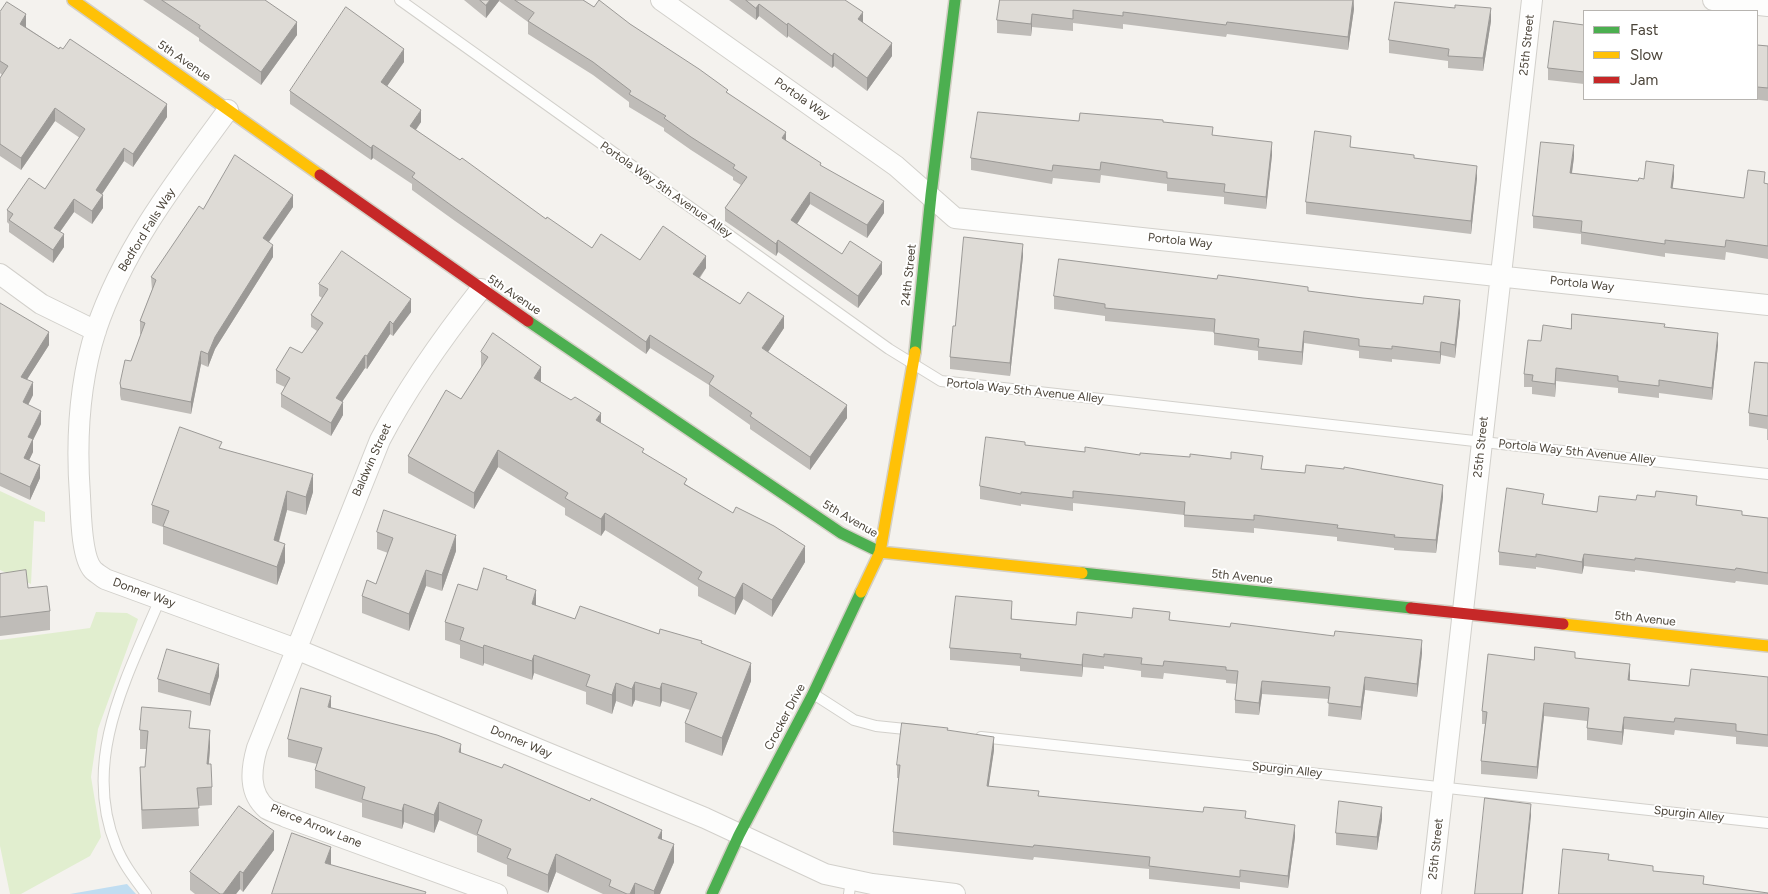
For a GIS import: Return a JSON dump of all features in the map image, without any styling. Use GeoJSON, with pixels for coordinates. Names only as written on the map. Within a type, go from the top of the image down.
{"type":"FeatureCollection","features":[{"type":"Feature","properties":{"kind":"street","name":"5th Avenue"},"geometry":{"type":"LineString","coordinates":[[73,0],[481,288],[841,533],[880,552],[1768,646]]}},
{"type":"Feature","properties":{"kind":"street","name":"Portola Way"},"geometry":{"type":"LineString","coordinates":[[661,0],[896,166],[955,218],[1768,305]]}},
{"type":"Feature","properties":{"kind":"street","name":"24th Street"},"geometry":{"type":"LineString","coordinates":[[880,552],[914,364],[931,195],[955,0]]}},
{"type":"Feature","properties":{"kind":"street","name":"25th Street"},"geometry":{"type":"LineString","coordinates":[[1431,894],[1532,0]]}},
{"type":"Feature","properties":{"kind":"street"},"geometry":{"type":"LineString","coordinates":[[1713,0],[1768,6]]}},
{"type":"Feature","properties":{"kind":"street","name":"Bedford Falls Way"},"geometry":{"type":"LineString","coordinates":[[92,569],[84,536],[78,472],[79,425],[86,377],[96,331],[110,295],[130,254],[228,110]]}},
{"type":"Feature","properties":{"kind":"street"},"geometry":{"type":"LineString","coordinates":[[0,274],[41,304],[96,331]]}},
{"type":"Feature","properties":{"kind":"street","name":"Baldwin Street"},"geometry":{"type":"LineString","coordinates":[[296,649],[380,440],[404,396],[481,288]]}},
{"type":"Feature","properties":{"kind":"street","name":"Crocker Drive"},"geometry":{"type":"LineString","coordinates":[[712,894],[739,835],[813,694],[880,552]]}},
{"type":"Feature","properties":{"kind":"street","name":"Donner Way"},"geometry":{"type":"LineString","coordinates":[[92,569],[105,579],[296,649],[705,818],[850,887],[955,894]]}},
{"type":"Feature","properties":{"kind":"street","name":"Pierce Arrow Lane"},"geometry":{"type":"LineString","coordinates":[[296,649],[256,748],[252,765],[253,787],[267,808],[498,894]]}},
{"type":"Feature","properties":{"kind":"lane","name":"Portola Way 5th Avenue Alley"},"geometry":{"type":"LineString","coordinates":[[400,0],[914,364],[941,381],[1768,474]]}},
{"type":"Feature","properties":{"kind":"lane"},"geometry":{"type":"LineString","coordinates":[[146,894],[115,846],[104,800],[103,768],[109,726],[160,599]]}},
{"type":"Feature","properties":{"kind":"lane"},"geometry":{"type":"LineString","coordinates":[[813,694],[854,720],[876,726],[926,731]]}},
{"type":"Feature","properties":{"kind":"lane","name":"Spurgin Alley"},"geometry":{"type":"LineString","coordinates":[[966,735],[1768,823]]}},
{"type":"Feature","properties":{"kind":"green space"},"geometry":{"type":"Polygon","coordinates":[[[0,491],[45,512],[45,522],[34,521],[31,584],[0,570],[0,491]]]}},
{"type":"Feature","properties":{"kind":"green space"},"geometry":{"type":"Polygon","coordinates":[[[96,612],[127,613],[138,619],[98,729],[91,777],[101,837],[90,856],[21,894],[10,894],[0,846],[0,640],[90,628],[96,612]]]}},
{"type":"Feature","properties":{"kind":"water"},"geometry":{"type":"Polygon","coordinates":[[[127,884],[136,894],[70,894],[127,884]]]}},
{"type":"Feature","properties":{"kind":"building"},"geometry":{"type":"Polygon","coordinates":[[[162,0],[265,0],[297,22],[261,72],[162,0]]]}},
{"type":"Feature","properties":{"kind":"building"},"geometry":{"type":"Polygon","coordinates":[[[480,0],[490,0],[486,5],[480,0]]]}},
{"type":"Feature","properties":{"kind":"building"},"geometry":{"type":"Polygon","coordinates":[[[515,0],[583,0],[594,7],[599,0],[630,24],[728,90],[726,92],[786,132],[782,138],[821,163],[820,165],[884,201],[867,225],[810,192],[791,220],[842,254],[850,241],[882,262],[858,296],[778,240],[776,244],[725,208],[747,177],[733,168],[735,165],[664,118],[666,116],[629,94],[631,91],[593,62],[528,21],[534,13],[515,0]]]}},
{"type":"Feature","properties":{"kind":"building"},"geometry":{"type":"Polygon","coordinates":[[[746,0],[845,0],[863,12],[858,19],[892,43],[867,78],[834,53],[832,56],[759,4],[756,8],[746,0]]]}},
{"type":"Feature","properties":{"kind":"building"},"geometry":{"type":"Polygon","coordinates":[[[1000,0],[1353,0],[1348,37],[1227,22],[1226,25],[1123,12],[1123,16],[1073,10],[1073,19],[1032,14],[1031,24],[997,20],[1000,0]]]}},
{"type":"Feature","properties":{"kind":"building"},"geometry":{"type":"Polygon","coordinates":[[[7,2],[26,14],[20,24],[59,49],[60,47],[63,49],[70,39],[167,104],[133,154],[124,148],[96,190],[103,195],[92,211],[74,199],[54,228],[64,234],[53,250],[9,220],[13,214],[7,210],[29,178],[45,189],[85,129],[55,108],[21,158],[0,144],[0,78],[8,66],[0,61],[0,12],[7,2]]]}},
{"type":"Feature","properties":{"kind":"building"},"geometry":{"type":"Polygon","coordinates":[[[1395,2],[1455,8],[1455,5],[1491,8],[1483,58],[1448,56],[1449,49],[1389,40],[1395,2]]]}},
{"type":"Feature","properties":{"kind":"building"},"geometry":{"type":"Polygon","coordinates":[[[346,7],[404,49],[381,82],[421,110],[410,126],[460,160],[462,158],[546,219],[547,217],[592,248],[601,234],[640,260],[663,226],[706,256],[693,274],[740,304],[748,292],[784,316],[762,348],[847,405],[810,457],[750,416],[752,413],[709,384],[714,376],[650,335],[646,342],[412,177],[415,173],[373,145],[371,148],[290,91],[346,7]]]}},
{"type":"Feature","properties":{"kind":"building"},"geometry":{"type":"Polygon","coordinates":[[[1554,21],[1583,25],[1583,72],[1548,68],[1554,21]]]}},
{"type":"Feature","properties":{"kind":"building"},"geometry":{"type":"Polygon","coordinates":[[[1758,45],[1768,46],[1768,88],[1758,87],[1758,45]]]}},
{"type":"Feature","properties":{"kind":"building"},"geometry":{"type":"Polygon","coordinates":[[[978,112],[1079,121],[1080,113],[1163,120],[1163,122],[1213,127],[1212,135],[1272,142],[1266,197],[1224,192],[1225,184],[1167,178],[1167,172],[1101,162],[1100,170],[1053,165],[1052,171],[971,158],[978,112]]]}},
{"type":"Feature","properties":{"kind":"building"},"geometry":{"type":"Polygon","coordinates":[[[1315,131],[1351,136],[1350,147],[1414,155],[1414,158],[1477,166],[1471,221],[1306,202],[1315,131]]]}},
{"type":"Feature","properties":{"kind":"building"},"geometry":{"type":"Polygon","coordinates":[[[1541,142],[1574,145],[1570,173],[1638,181],[1639,178],[1644,179],[1646,161],[1674,165],[1671,188],[1744,198],[1748,170],[1765,172],[1764,183],[1768,184],[1768,246],[1726,240],[1725,247],[1665,240],[1665,244],[1581,232],[1582,221],[1533,216],[1541,142]]]}},
{"type":"Feature","properties":{"kind":"building"},"geometry":{"type":"Polygon","coordinates":[[[235,155],[293,195],[263,238],[273,245],[215,337],[208,354],[201,351],[191,402],[121,388],[120,383],[125,360],[131,361],[145,323],[140,321],[156,280],[151,277],[199,206],[203,209],[235,155]]]}},
{"type":"Feature","properties":{"kind":"building"},"geometry":{"type":"Polygon","coordinates":[[[964,237],[1023,244],[1010,363],[950,357],[964,237]]]}},
{"type":"Feature","properties":{"kind":"building"},"geometry":{"type":"Polygon","coordinates":[[[342,251],[411,299],[393,324],[390,321],[336,398],[343,402],[331,423],[281,394],[290,378],[276,370],[290,347],[302,353],[323,323],[311,315],[328,289],[319,284],[342,251]]]}},
{"type":"Feature","properties":{"kind":"building"},"geometry":{"type":"Polygon","coordinates":[[[1059,259],[1217,279],[1218,275],[1308,287],[1308,291],[1363,298],[1423,304],[1424,296],[1460,300],[1455,345],[1441,342],[1440,352],[1392,346],[1392,349],[1359,346],[1359,339],[1304,331],[1302,352],[1258,347],[1259,339],[1214,333],[1215,319],[1105,308],[1105,304],[1054,296],[1059,259]]]}},
{"type":"Feature","properties":{"kind":"building"},"geometry":{"type":"Polygon","coordinates":[[[0,303],[49,332],[21,377],[33,382],[23,402],[41,411],[28,437],[33,439],[24,458],[40,465],[30,487],[0,473],[0,303]]]}},
{"type":"Feature","properties":{"kind":"building"},"geometry":{"type":"Polygon","coordinates":[[[1572,314],[1665,324],[1664,327],[1718,333],[1712,388],[1659,380],[1659,386],[1618,381],[1618,376],[1556,368],[1555,384],[1532,381],[1533,375],[1524,374],[1528,340],[1541,341],[1543,325],[1571,329],[1572,314]]]}},
{"type":"Feature","properties":{"kind":"building"},"geometry":{"type":"Polygon","coordinates":[[[493,333],[541,367],[534,378],[571,400],[575,397],[601,413],[596,420],[644,449],[642,452],[687,479],[684,484],[733,513],[736,507],[774,526],[805,546],[772,600],[743,583],[735,598],[698,579],[702,572],[605,513],[601,519],[565,498],[568,493],[498,450],[474,493],[408,456],[446,390],[461,399],[488,357],[481,352],[493,333]]]}},
{"type":"Feature","properties":{"kind":"building"},"geometry":{"type":"Polygon","coordinates":[[[1755,362],[1768,363],[1768,416],[1749,413],[1755,362]]]}},
{"type":"Feature","properties":{"kind":"building"},"geometry":{"type":"Polygon","coordinates":[[[180,427],[222,442],[219,448],[313,474],[306,497],[287,491],[274,540],[285,544],[277,567],[163,526],[169,511],[152,505],[180,427]]]}},
{"type":"Feature","properties":{"kind":"building"},"geometry":{"type":"Polygon","coordinates":[[[986,437],[1025,442],[1025,445],[1085,452],[1085,447],[1140,455],[1140,453],[1190,457],[1190,454],[1231,459],[1231,452],[1263,456],[1261,469],[1305,473],[1306,465],[1344,469],[1344,467],[1443,485],[1436,540],[1394,537],[1395,535],[1337,528],[1338,525],[1254,515],[1254,520],[1184,515],[1185,502],[1073,491],[1073,498],[1021,492],[1021,494],[980,486],[986,437]]]}},
{"type":"Feature","properties":{"kind":"building"},"geometry":{"type":"Polygon","coordinates":[[[1507,488],[1544,494],[1542,504],[1597,512],[1599,496],[1636,500],[1637,495],[1655,497],[1656,491],[1697,496],[1696,505],[1742,511],[1742,515],[1768,518],[1768,573],[1736,568],[1735,570],[1584,554],[1582,562],[1536,554],[1536,557],[1499,552],[1507,488]]]}},
{"type":"Feature","properties":{"kind":"building"},"geometry":{"type":"Polygon","coordinates":[[[384,510],[456,535],[442,575],[426,570],[409,614],[362,596],[367,580],[376,584],[393,538],[377,532],[384,510]]]}},
{"type":"Feature","properties":{"kind":"building"},"geometry":{"type":"Polygon","coordinates":[[[484,568],[507,576],[506,579],[536,590],[532,604],[575,619],[580,606],[659,634],[660,629],[702,641],[701,643],[751,663],[722,738],[685,723],[697,693],[662,683],[660,689],[635,682],[632,689],[616,683],[612,695],[586,686],[590,675],[534,655],[532,661],[484,645],[483,648],[460,640],[464,628],[445,622],[458,584],[477,590],[484,568]]]}},
{"type":"Feature","properties":{"kind":"building"},"geometry":{"type":"Polygon","coordinates":[[[26,570],[28,588],[47,586],[50,611],[0,617],[0,574],[26,570]]]}},
{"type":"Feature","properties":{"kind":"building"},"geometry":{"type":"Polygon","coordinates":[[[956,596],[1012,601],[1011,619],[1076,625],[1077,612],[1132,618],[1133,608],[1170,612],[1169,620],[1230,627],[1231,623],[1334,636],[1335,631],[1422,640],[1417,684],[1365,677],[1361,707],[1328,703],[1330,687],[1262,681],[1259,703],[1235,700],[1238,671],[1226,670],[1226,667],[1164,661],[1163,666],[1141,664],[1142,658],[1104,654],[1104,657],[1083,654],[1082,665],[1020,658],[1021,654],[950,648],[956,596]]]}},
{"type":"Feature","properties":{"kind":"building"},"geometry":{"type":"Polygon","coordinates":[[[1535,647],[1575,652],[1575,658],[1630,664],[1628,680],[1689,686],[1691,669],[1768,677],[1768,735],[1736,731],[1736,724],[1675,718],[1674,722],[1624,717],[1622,732],[1587,728],[1589,708],[1544,703],[1537,767],[1481,761],[1487,712],[1482,711],[1488,654],[1534,660],[1535,647]]]}},
{"type":"Feature","properties":{"kind":"building"},"geometry":{"type":"Polygon","coordinates":[[[167,649],[219,664],[210,694],[158,679],[167,649]]]}},
{"type":"Feature","properties":{"kind":"building"},"geometry":{"type":"Polygon","coordinates":[[[301,688],[331,696],[328,707],[437,735],[461,744],[459,752],[502,768],[504,764],[590,801],[591,798],[662,830],[658,838],[674,844],[654,891],[635,883],[630,894],[627,894],[609,886],[611,880],[556,854],[548,875],[507,858],[511,849],[477,834],[482,820],[439,802],[434,815],[404,804],[402,811],[362,799],[365,787],[315,770],[322,748],[288,739],[301,688]]]}},
{"type":"Feature","properties":{"kind":"building"},"geometry":{"type":"Polygon","coordinates":[[[142,707],[191,711],[189,728],[210,730],[207,764],[211,764],[212,787],[197,788],[199,808],[142,810],[140,767],[145,767],[148,731],[140,730],[142,707]]]}},
{"type":"Feature","properties":{"kind":"building"},"geometry":{"type":"Polygon","coordinates":[[[902,723],[948,728],[947,730],[994,737],[987,786],[1039,791],[1038,796],[1203,812],[1204,807],[1246,811],[1245,818],[1295,825],[1288,876],[1240,870],[1240,877],[1149,866],[1150,857],[893,832],[900,765],[897,765],[902,723]]]}},
{"type":"Feature","properties":{"kind":"building"},"geometry":{"type":"Polygon","coordinates":[[[1485,798],[1531,804],[1522,894],[1475,894],[1485,798]]]}},
{"type":"Feature","properties":{"kind":"building"},"geometry":{"type":"Polygon","coordinates":[[[1339,801],[1382,807],[1377,837],[1336,833],[1339,801]]]}},
{"type":"Feature","properties":{"kind":"building"},"geometry":{"type":"Polygon","coordinates":[[[239,806],[274,831],[243,873],[240,871],[223,894],[220,894],[190,872],[239,806]]]}},
{"type":"Feature","properties":{"kind":"building"},"geometry":{"type":"Polygon","coordinates":[[[292,833],[331,847],[325,863],[426,892],[425,894],[272,894],[292,833]]]}},
{"type":"Feature","properties":{"kind":"building"},"geometry":{"type":"Polygon","coordinates":[[[1563,849],[1609,854],[1608,860],[1653,866],[1653,871],[1704,876],[1703,884],[1768,894],[1559,894],[1563,849]]]}},
{"type":"Feature","properties":{"kind":"traffic: fast"},"geometry":{"type":"LineString","coordinates":[[915,352],[931,195],[955,0]]}},
{"type":"Feature","properties":{"kind":"traffic: fast"},"geometry":{"type":"LineString","coordinates":[[528,321],[841,533],[880,552]]}},
{"type":"Feature","properties":{"kind":"traffic: fast"},"geometry":{"type":"LineString","coordinates":[[1082,573],[1411,608]]}},
{"type":"Feature","properties":{"kind":"traffic: fast"},"geometry":{"type":"LineString","coordinates":[[712,894],[739,835],[813,694],[861,592]]}},
{"type":"Feature","properties":{"kind":"traffic: slow"},"geometry":{"type":"LineString","coordinates":[[73,0],[320,175]]}},
{"type":"Feature","properties":{"kind":"traffic: slow"},"geometry":{"type":"LineString","coordinates":[[861,592],[880,552],[915,352]]}},
{"type":"Feature","properties":{"kind":"traffic: slow"},"geometry":{"type":"LineString","coordinates":[[880,552],[1082,573]]}},
{"type":"Feature","properties":{"kind":"traffic: slow"},"geometry":{"type":"LineString","coordinates":[[1563,624],[1768,646]]}},
{"type":"Feature","properties":{"kind":"traffic: jam"},"geometry":{"type":"LineString","coordinates":[[320,175],[528,321]]}},
{"type":"Feature","properties":{"kind":"traffic: jam"},"geometry":{"type":"LineString","coordinates":[[1411,608],[1563,624]]}}]}
